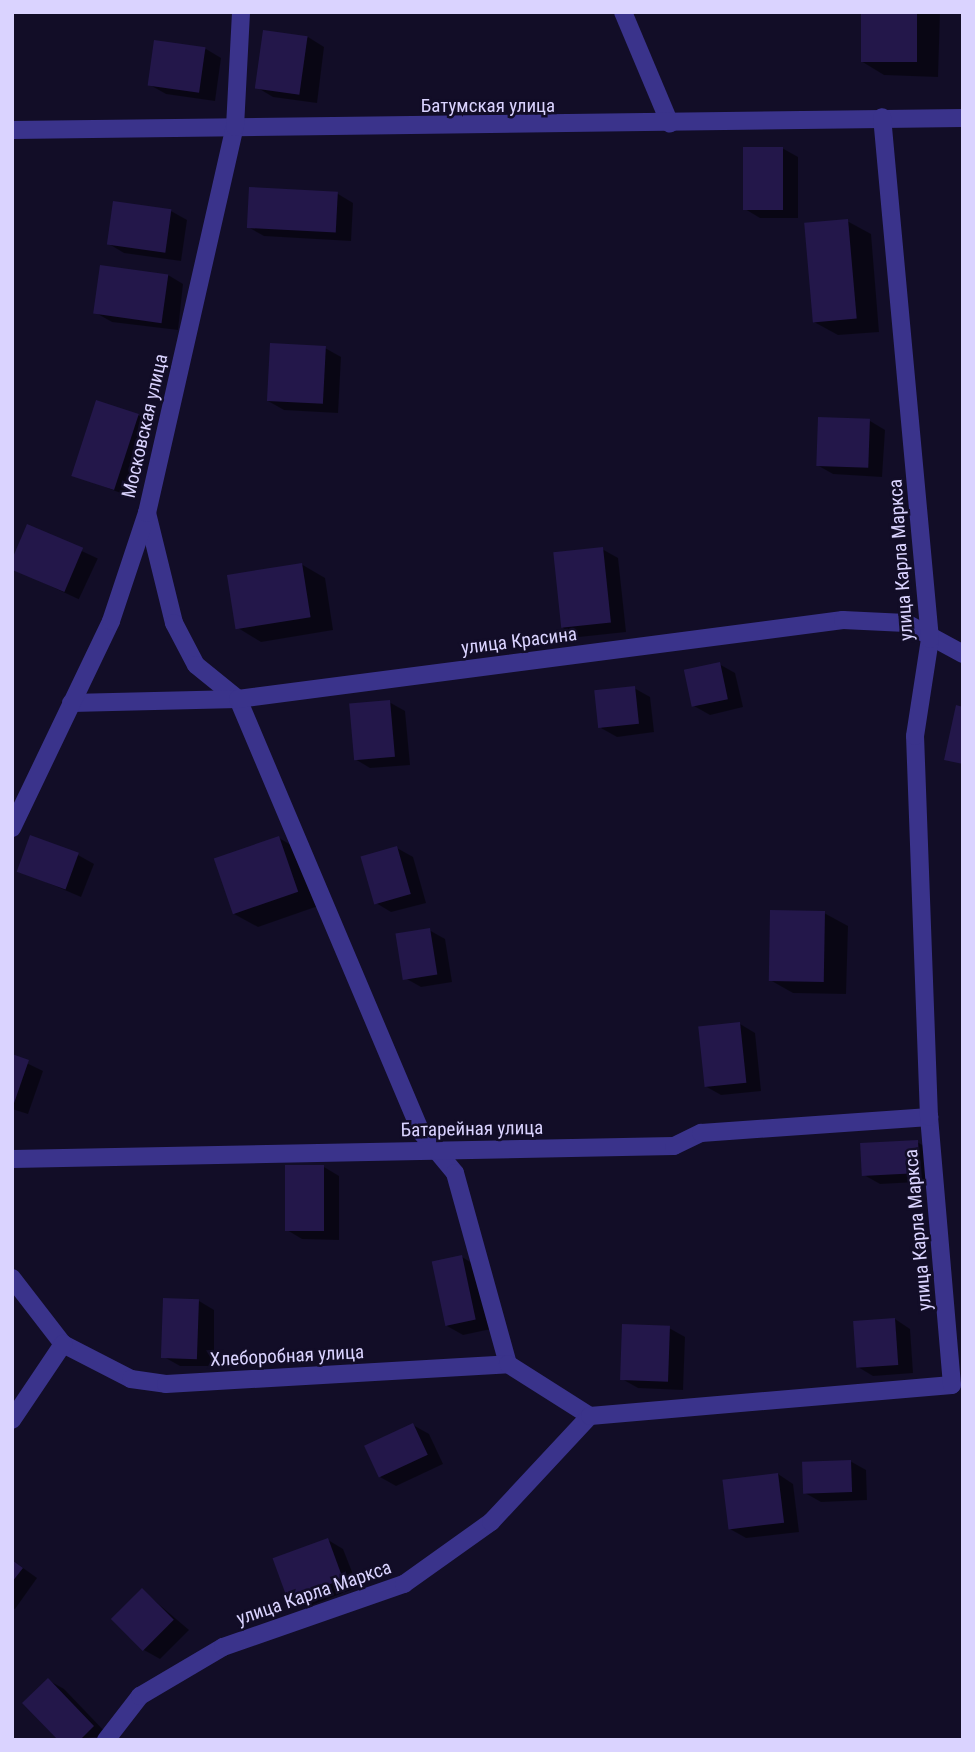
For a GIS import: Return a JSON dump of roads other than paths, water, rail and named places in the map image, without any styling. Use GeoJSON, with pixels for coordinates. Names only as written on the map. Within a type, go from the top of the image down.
{"type":"FeatureCollection","features":[{"type":"Feature","properties":{"kind":"street","name":"Московская улица"},"geometry":{"type":"LineString","coordinates":[[12,828],[111,621],[147,513],[236,127],[242,12]]}},
{"type":"Feature","properties":{"kind":"street"},"geometry":{"type":"LineString","coordinates":[[623,12],[670,124]]}},
{"type":"Feature","properties":{"kind":"street","name":"Батумская улица"},"geometry":{"type":"LineString","coordinates":[[12,130],[670,124],[882,117],[963,118]]}},
{"type":"Feature","properties":{"kind":"street","name":"улица Карла Маркса"},"geometry":{"type":"LineString","coordinates":[[106,1740],[140,1696],[223,1647],[404,1584],[491,1522],[590,1416],[952,1385],[929,1116],[915,736],[930,639],[882,117]]}},
{"type":"Feature","properties":{"kind":"street"},"geometry":{"type":"LineString","coordinates":[[147,513],[174,623],[196,665],[238,699],[421,1132],[455,1173],[508,1364],[590,1416]]}},
{"type":"Feature","properties":{"kind":"street","name":"улица Красина"},"geometry":{"type":"LineString","coordinates":[[71,703],[238,699],[843,621],[906,622],[930,639],[963,654]]}},
{"type":"Feature","properties":{"kind":"street","name":"Батарейная улица"},"geometry":{"type":"LineString","coordinates":[[12,1159],[674,1146],[701,1133],[929,1116]]}},
{"type":"Feature","properties":{"kind":"street","name":"Хлеборобная улица"},"geometry":{"type":"LineString","coordinates":[[12,1278],[63,1345],[131,1379],[166,1384],[508,1364]]}},
{"type":"Feature","properties":{"kind":"street"},"geometry":{"type":"LineString","coordinates":[[12,1420],[63,1345]]}}]}
